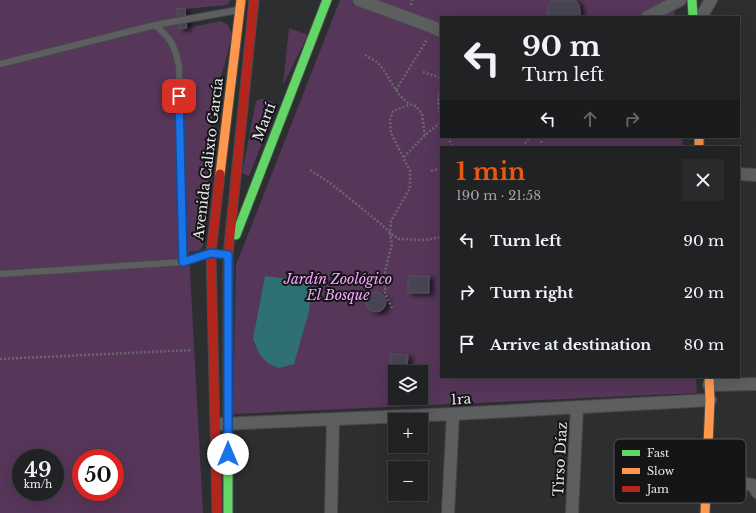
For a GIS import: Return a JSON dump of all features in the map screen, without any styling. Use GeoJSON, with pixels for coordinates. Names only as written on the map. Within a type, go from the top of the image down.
{"type":"FeatureCollection","features":[{"type":"Feature","properties":{"kind":"main road","name":"Avenida Calixto García"},"geometry":{"type":"LineString","coordinates":[[217,513],[214,424],[219,254],[241,0]]}},
{"type":"Feature","properties":{"kind":"main road","name":"Martí"},"geometry":{"type":"LineString","coordinates":[[219,254],[327,0]]}},
{"type":"Feature","properties":{"kind":"main road"},"geometry":{"type":"LineString","coordinates":[[692,0],[693,16]]}},
{"type":"Feature","properties":{"kind":"main road","name":"Avenida Calixto García"},"geometry":{"type":"LineString","coordinates":[[228,513],[228,424],[219,254],[254,4]]}},
{"type":"Feature","properties":{"kind":"main road"},"geometry":{"type":"LineString","coordinates":[[708,439],[710,400],[709,381]]}},
{"type":"Feature","properties":{"kind":"main road"},"geometry":{"type":"LineString","coordinates":[[705,503],[705,513]]}},
{"type":"Feature","properties":{"kind":"street"},"geometry":{"type":"LineString","coordinates":[[359,0],[440,31]]}},
{"type":"Feature","properties":{"kind":"street"},"geometry":{"type":"LineString","coordinates":[[649,16],[680,0]]}},
{"type":"Feature","properties":{"kind":"street"},"geometry":{"type":"LineString","coordinates":[[702,16],[711,0]]}},
{"type":"Feature","properties":{"kind":"street"},"geometry":{"type":"LineString","coordinates":[[740,174],[756,175]]}},
{"type":"Feature","properties":{"kind":"street"},"geometry":{"type":"LineString","coordinates":[[709,381],[756,384]]}},
{"type":"Feature","properties":{"kind":"street","name":"1ra"},"geometry":{"type":"LineString","coordinates":[[214,424],[453,414],[710,400]]}},
{"type":"Feature","properties":{"kind":"street","name":"Tirso Díaz"},"geometry":{"type":"LineString","coordinates":[[572,513],[577,407]]}},
{"type":"Feature","properties":{"kind":"street"},"geometry":{"type":"LineString","coordinates":[[448,513],[453,414]]}},
{"type":"Feature","properties":{"kind":"street"},"geometry":{"type":"LineString","coordinates":[[331,513],[333,419]]}},
{"type":"Feature","properties":{"kind":"street"},"geometry":{"type":"LineString","coordinates":[[746,486],[756,489]]}},
{"type":"Feature","properties":{"kind":"lane"},"geometry":{"type":"LineString","coordinates":[[0,64],[156,25],[241,10],[254,4]]}},
{"type":"Feature","properties":{"kind":"lane"},"geometry":{"type":"LineString","coordinates":[[156,25],[168,36],[175,47],[179,66],[183,262]]}},
{"type":"Feature","properties":{"kind":"lane"},"geometry":{"type":"LineString","coordinates":[[0,274],[183,262],[219,254]]}},
{"type":"Feature","properties":{"kind":"path"},"geometry":{"type":"LineString","coordinates":[[396,90],[425,43],[430,26]]}},
{"type":"Feature","properties":{"kind":"path"},"geometry":{"type":"LineString","coordinates":[[365,55],[378,63],[396,90],[409,105]]}},
{"type":"Feature","properties":{"kind":"path"},"geometry":{"type":"LineString","coordinates":[[423,72],[440,78]]}},
{"type":"Feature","properties":{"kind":"path"},"geometry":{"type":"LineString","coordinates":[[440,92],[438,101],[440,114]]}},
{"type":"Feature","properties":{"kind":"path"},"geometry":{"type":"LineString","coordinates":[[392,308],[385,293],[385,271],[392,244],[390,233],[391,221],[410,188],[410,171],[391,133],[390,119],[393,111],[409,105],[416,106],[422,114],[425,135]]}},
{"type":"Feature","properties":{"kind":"path"},"geometry":{"type":"LineString","coordinates":[[404,157],[440,122]]}},
{"type":"Feature","properties":{"kind":"path"},"geometry":{"type":"LineString","coordinates":[[431,171],[440,168]]}},
{"type":"Feature","properties":{"kind":"path"},"geometry":{"type":"LineString","coordinates":[[310,170],[330,183],[390,233],[399,238],[404,240],[425,240],[440,237]]}},
{"type":"Feature","properties":{"kind":"path"},"geometry":{"type":"LineString","coordinates":[[0,359],[192,350]]}},
{"type":"Feature","properties":{"kind":"green space"},"geometry":{"type":"Polygon","coordinates":[[[0,0],[231,0],[227,5],[185,9],[187,28],[221,21],[228,25],[232,35],[224,67],[215,92],[207,164],[210,194],[203,246],[198,251],[189,252],[203,513],[0,513],[0,0]]]}},
{"type":"Feature","properties":{"kind":"green space","name":"Jardín Zoológico El Bosque"},"geometry":{"type":"Polygon","coordinates":[[[340,0],[674,0],[675,16],[440,16],[440,138],[682,138],[683,146],[440,146],[440,378],[696,378],[697,393],[233,414],[236,265],[340,0]]]}},
{"type":"Feature","properties":{"kind":"green space"},"geometry":{"type":"Polygon","coordinates":[[[289,28],[308,35],[283,85],[289,28]]]}},
{"type":"Feature","properties":{"kind":"green space"},"geometry":{"type":"Polygon","coordinates":[[[266,99],[277,105],[249,176],[242,173],[256,101],[266,99]]]}},
{"type":"Feature","properties":{"kind":"water"},"geometry":{"type":"Polygon","coordinates":[[[265,276],[309,281],[311,292],[309,311],[294,364],[279,368],[269,364],[260,355],[253,339],[265,276]]]}},
{"type":"Feature","properties":{"kind":"building"},"geometry":{"type":"Polygon","coordinates":[[[553,0],[575,0],[579,5],[580,16],[548,16],[548,8],[553,0]]]}},
{"type":"Feature","properties":{"kind":"building"},"geometry":{"type":"Polygon","coordinates":[[[185,8],[187,28],[179,29],[177,9],[185,8]]]}},
{"type":"Feature","properties":{"kind":"building"},"geometry":{"type":"Polygon","coordinates":[[[408,276],[429,276],[429,293],[408,293],[408,276]]]}},
{"type":"Feature","properties":{"kind":"building"},"geometry":{"type":"Polygon","coordinates":[[[376,292],[383,295],[386,302],[383,309],[376,312],[369,309],[366,302],[369,295],[376,292]]]}},
{"type":"Feature","properties":{"kind":"building"},"geometry":{"type":"Polygon","coordinates":[[[391,354],[408,355],[407,365],[391,365],[391,354]]]}},
{"type":"Feature","properties":{"kind":"traffic: fast"},"geometry":{"type":"LineString","coordinates":[[236,235],[327,0]]}},
{"type":"Feature","properties":{"kind":"traffic: fast"},"geometry":{"type":"LineString","coordinates":[[692,0],[693,16]]}},
{"type":"Feature","properties":{"kind":"traffic: fast"},"geometry":{"type":"LineString","coordinates":[[228,327],[228,513]]}},
{"type":"Feature","properties":{"kind":"traffic: slow"},"geometry":{"type":"LineString","coordinates":[[220,174],[241,0]]}},
{"type":"Feature","properties":{"kind":"traffic: slow"},"geometry":{"type":"LineString","coordinates":[[699,138],[699,146]]}},
{"type":"Feature","properties":{"kind":"traffic: slow"},"geometry":{"type":"LineString","coordinates":[[708,439],[710,400],[709,378]]}},
{"type":"Feature","properties":{"kind":"traffic: slow"},"geometry":{"type":"LineString","coordinates":[[705,503],[705,513]]}},
{"type":"Feature","properties":{"kind":"traffic: jam"},"geometry":{"type":"LineString","coordinates":[[228,327],[228,255],[254,0]]}},
{"type":"Feature","properties":{"kind":"traffic: jam"},"geometry":{"type":"LineString","coordinates":[[217,513],[211,253],[220,174]]}},
{"type":"Feature","properties":{"kind":"route"},"geometry":{"type":"LineString","coordinates":[[179,96],[183,262],[211,253],[228,255],[228,454]]}}]}
